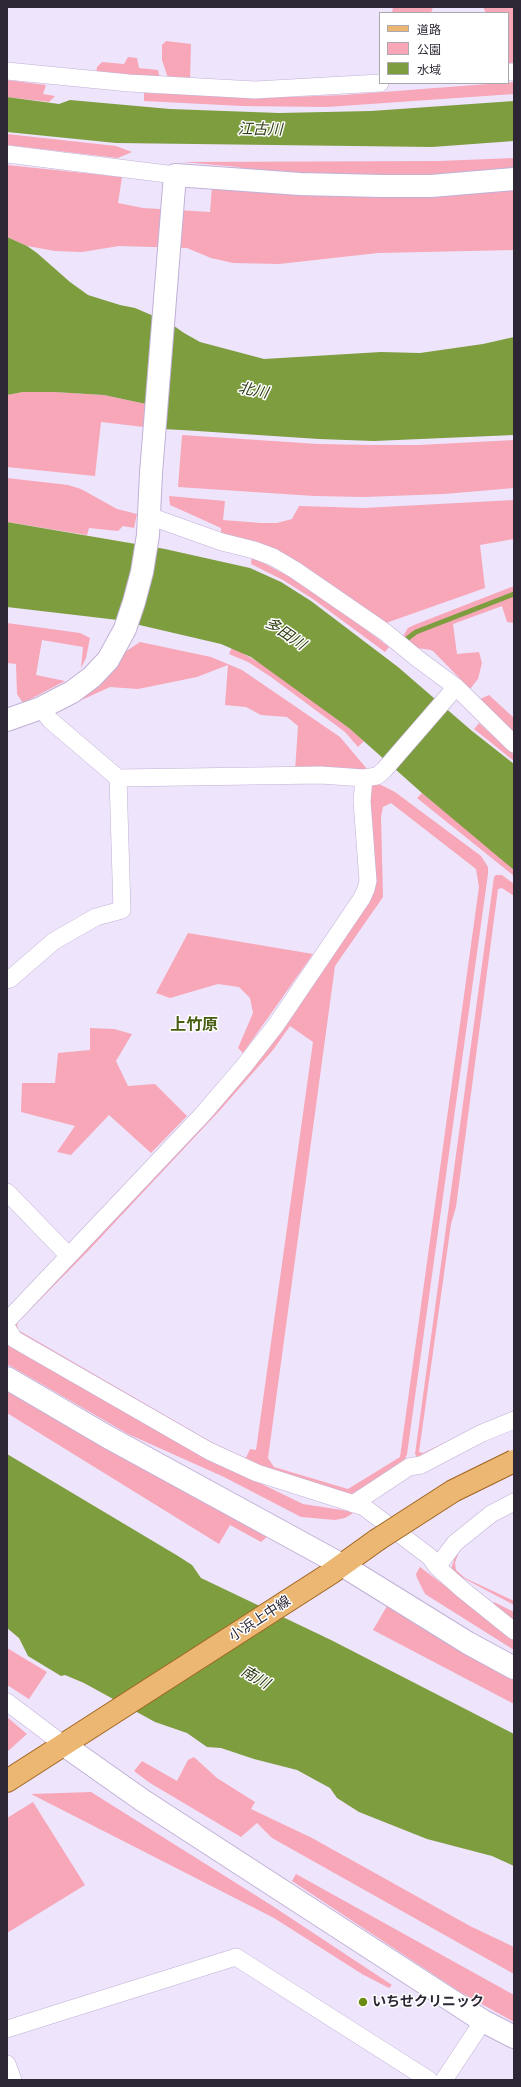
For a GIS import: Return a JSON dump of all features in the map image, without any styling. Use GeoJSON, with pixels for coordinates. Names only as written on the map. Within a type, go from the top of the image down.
{"type":"FeatureCollection","features":[{"type":"Feature","properties":{"kind":"main road","name":"小浜上中線"},"geometry":{"type":"LineString","coordinates":[[7,1781],[336,1569],[377,1540],[453,1491],[514,1461]]}},
{"type":"Feature","properties":{"kind":"street"},"geometry":{"type":"LineString","coordinates":[[7,71],[121,82],[255,90],[379,83]]}},
{"type":"Feature","properties":{"kind":"street"},"geometry":{"type":"LineString","coordinates":[[7,154],[175,183],[431,186],[514,179]]}},
{"type":"Feature","properties":{"kind":"street"},"geometry":{"type":"LineString","coordinates":[[7,720],[41,708],[72,692],[92,678],[108,660],[125,629],[142,572],[149,525],[151,473],[175,183]]}},
{"type":"Feature","properties":{"kind":"street"},"geometry":{"type":"LineString","coordinates":[[149,525],[254,550],[273,557],[385,632],[418,659],[514,744]]}},
{"type":"Feature","properties":{"kind":"street"},"geometry":{"type":"LineString","coordinates":[[41,708],[50,720],[118,778],[322,775],[364,778],[377,776],[384,770],[453,691]]}},
{"type":"Feature","properties":{"kind":"street"},"geometry":{"type":"LineString","coordinates":[[7,980],[54,941],[96,917],[122,910],[118,778]]}},
{"type":"Feature","properties":{"kind":"street"},"geometry":{"type":"LineString","coordinates":[[7,1321],[202,1115],[244,1066],[276,1025],[362,898],[368,881],[362,801],[364,778]]}},
{"type":"Feature","properties":{"kind":"street"},"geometry":{"type":"LineString","coordinates":[[7,1192],[68,1255]]}},
{"type":"Feature","properties":{"kind":"street"},"geometry":{"type":"LineString","coordinates":[[7,1328],[14,1339],[209,1451],[257,1473],[364,1507],[430,1557],[437,1567],[482,1607],[514,1631]]}},
{"type":"Feature","properties":{"kind":"street"},"geometry":{"type":"LineString","coordinates":[[7,1378],[336,1569],[514,1668]]}},
{"type":"Feature","properties":{"kind":"street"},"geometry":{"type":"LineString","coordinates":[[353,1504],[409,1467],[421,1465],[476,1436],[514,1420]]}},
{"type":"Feature","properties":{"kind":"street"},"geometry":{"type":"LineString","coordinates":[[437,1567],[455,1543],[491,1514],[514,1502]]}},
{"type":"Feature","properties":{"kind":"street"},"geometry":{"type":"LineString","coordinates":[[7,1702],[73,1739],[142,1800],[483,2021],[514,2037]]}},
{"type":"Feature","properties":{"kind":"street"},"geometry":{"type":"LineString","coordinates":[[7,2029],[236,1957],[429,2080]]}},
{"type":"Feature","properties":{"kind":"street"},"geometry":{"type":"LineString","coordinates":[[444,2080],[483,2021]]}},
{"type":"Feature","properties":{"kind":"street"},"geometry":{"type":"LineString","coordinates":[[7,2064],[13,2080]]}},
{"type":"Feature","properties":{"kind":"green space"},"geometry":{"type":"Polygon","coordinates":[[[393,7],[433,7],[431,12],[392,12],[393,7]]]}},
{"type":"Feature","properties":{"kind":"green space"},"geometry":{"type":"Polygon","coordinates":[[[483,7],[514,7],[514,65],[509,66],[509,12],[486,12],[483,7]]]}},
{"type":"Feature","properties":{"kind":"green space"},"geometry":{"type":"Polygon","coordinates":[[[166,41],[191,44],[190,80],[168,78],[162,60],[162,45],[166,41]]]}},
{"type":"Feature","properties":{"kind":"green space"},"geometry":{"type":"Polygon","coordinates":[[[128,57],[137,58],[139,68],[158,70],[160,79],[96,75],[97,67],[102,62],[124,64],[128,57]]]}},
{"type":"Feature","properties":{"kind":"green space"},"geometry":{"type":"Polygon","coordinates":[[[7,80],[46,85],[43,94],[55,96],[49,102],[7,97],[7,80]]]}},
{"type":"Feature","properties":{"kind":"green space"},"geometry":{"type":"Polygon","coordinates":[[[509,82],[514,82],[514,94],[327,107],[242,106],[144,101],[144,93],[289,97],[344,95],[488,84],[509,84],[509,82]]]}},
{"type":"Feature","properties":{"kind":"green space"},"geometry":{"type":"Polygon","coordinates":[[[7,134],[116,146],[132,152],[118,158],[7,145],[7,134]]]}},
{"type":"Feature","properties":{"kind":"green space"},"geometry":{"type":"Polygon","coordinates":[[[514,158],[514,171],[428,178],[252,172],[238,167],[182,162],[439,161],[514,158]]]}},
{"type":"Feature","properties":{"kind":"green space"},"geometry":{"type":"Polygon","coordinates":[[[7,165],[122,177],[118,203],[143,208],[210,212],[212,186],[514,187],[514,250],[378,253],[279,264],[233,263],[211,258],[187,248],[119,246],[82,252],[55,251],[27,246],[7,237],[7,165]]]}},
{"type":"Feature","properties":{"kind":"green space"},"geometry":{"type":"Polygon","coordinates":[[[23,392],[104,395],[146,404],[161,429],[101,422],[95,476],[7,467],[7,395],[23,392]]]}},
{"type":"Feature","properties":{"kind":"green space"},"geometry":{"type":"Polygon","coordinates":[[[182,435],[318,444],[373,445],[419,445],[514,440],[514,488],[444,494],[364,497],[314,496],[178,487],[182,435]]]}},
{"type":"Feature","properties":{"kind":"green space"},"geometry":{"type":"Polygon","coordinates":[[[7,478],[68,485],[81,489],[117,509],[137,514],[134,528],[123,526],[118,531],[89,528],[87,535],[7,522],[7,478]]]}},
{"type":"Feature","properties":{"kind":"green space"},"geometry":{"type":"Polygon","coordinates":[[[169,496],[225,501],[223,520],[261,523],[277,523],[292,519],[299,506],[364,508],[514,500],[514,539],[480,545],[485,588],[386,623],[257,542],[221,533],[221,528],[170,505],[169,496]]]}},
{"type":"Feature","properties":{"kind":"green space"},"geometry":{"type":"Polygon","coordinates":[[[252,557],[290,577],[344,613],[389,647],[385,652],[313,599],[283,580],[251,564],[252,557]]]}},
{"type":"Feature","properties":{"kind":"green space"},"geometry":{"type":"Polygon","coordinates":[[[514,586],[514,623],[507,622],[502,606],[453,624],[457,654],[479,652],[482,663],[478,679],[470,689],[434,652],[431,650],[417,648],[403,636],[408,628],[414,625],[514,586]]]}},
{"type":"Feature","properties":{"kind":"green space"},"geometry":{"type":"Polygon","coordinates":[[[7,623],[80,633],[90,638],[86,658],[81,668],[83,647],[42,640],[36,675],[65,681],[23,703],[17,694],[16,664],[7,663],[7,623]]]}},
{"type":"Feature","properties":{"kind":"green space"},"geometry":{"type":"Polygon","coordinates":[[[140,642],[211,657],[242,670],[340,737],[367,769],[367,771],[295,771],[298,726],[287,717],[261,715],[246,707],[225,705],[228,665],[197,677],[138,689],[110,687],[62,709],[104,681],[120,662],[125,652],[140,642]]]}},
{"type":"Feature","properties":{"kind":"green space"},"geometry":{"type":"Polygon","coordinates":[[[232,647],[272,670],[364,741],[358,747],[345,732],[271,677],[248,662],[229,654],[232,647]]]}},
{"type":"Feature","properties":{"kind":"green space"},"geometry":{"type":"Polygon","coordinates":[[[489,695],[514,718],[514,732],[480,699],[489,695]]]}},
{"type":"Feature","properties":{"kind":"green space"},"geometry":{"type":"Polygon","coordinates":[[[479,723],[514,755],[514,761],[474,729],[479,723]]]}},
{"type":"Feature","properties":{"kind":"green space"},"geometry":{"type":"Polygon","coordinates":[[[377,783],[395,792],[481,856],[488,867],[488,874],[407,1454],[404,1462],[350,1495],[259,1468],[212,1447],[15,1333],[12,1326],[206,1119],[365,901],[369,793],[372,786],[377,783]],[[391,803],[383,807],[381,817],[383,897],[335,966],[268,1458],[274,1467],[348,1489],[400,1457],[479,887],[476,869],[391,803]],[[290,1026],[273,1050],[221,1109],[89,1250],[17,1323],[18,1330],[213,1443],[246,1458],[250,1449],[256,1450],[313,1042],[290,1026]]]}},
{"type":"Feature","properties":{"kind":"green space"},"geometry":{"type":"Polygon","coordinates":[[[422,793],[498,855],[514,870],[514,876],[417,798],[422,793]]]}},
{"type":"Feature","properties":{"kind":"green space"},"geometry":{"type":"Polygon","coordinates":[[[496,875],[502,875],[514,884],[514,896],[502,888],[498,889],[456,1207],[451,1224],[419,1452],[423,1453],[479,1426],[418,1459],[415,1454],[494,877],[496,875]]]}},
{"type":"Feature","properties":{"kind":"green space"},"geometry":{"type":"Polygon","coordinates":[[[188,933],[313,954],[243,1053],[238,1048],[253,1013],[250,998],[239,987],[218,984],[170,998],[156,993],[188,933]]]}},
{"type":"Feature","properties":{"kind":"green space"},"geometry":{"type":"Polygon","coordinates":[[[90,1028],[114,1029],[132,1034],[116,1061],[128,1086],[155,1084],[187,1116],[151,1153],[109,1115],[71,1155],[57,1152],[75,1126],[21,1112],[22,1083],[55,1083],[58,1053],[90,1050],[90,1028]]]}},
{"type":"Feature","properties":{"kind":"green space"},"geometry":{"type":"Polygon","coordinates":[[[7,1342],[204,1456],[303,1504],[355,1512],[345,1518],[335,1520],[301,1517],[224,1477],[128,1434],[7,1364],[7,1342]]]}},
{"type":"Feature","properties":{"kind":"green space"},"geometry":{"type":"Polygon","coordinates":[[[7,1387],[268,1536],[261,1542],[230,1525],[219,1544],[7,1413],[7,1387]]]}},
{"type":"Feature","properties":{"kind":"green space"},"geometry":{"type":"Polygon","coordinates":[[[503,1513],[460,1548],[455,1563],[456,1570],[465,1578],[514,1601],[514,1605],[450,1571],[459,1547],[503,1513]]]}},
{"type":"Feature","properties":{"kind":"green space"},"geometry":{"type":"Polygon","coordinates":[[[420,1567],[514,1638],[514,1650],[425,1594],[416,1574],[420,1567]]]}},
{"type":"Feature","properties":{"kind":"green space"},"geometry":{"type":"Polygon","coordinates":[[[494,1602],[514,1612],[514,1624],[492,1607],[494,1602]]]}},
{"type":"Feature","properties":{"kind":"green space"},"geometry":{"type":"Polygon","coordinates":[[[387,1606],[461,1650],[514,1678],[514,1704],[373,1630],[387,1606]]]}},
{"type":"Feature","properties":{"kind":"green space"},"geometry":{"type":"Polygon","coordinates":[[[7,1648],[47,1672],[29,1699],[7,1685],[7,1648]]]}},
{"type":"Feature","properties":{"kind":"green space"},"geometry":{"type":"Polygon","coordinates":[[[7,1717],[27,1734],[7,1752],[7,1717]]]}},
{"type":"Feature","properties":{"kind":"green space"},"geometry":{"type":"Polygon","coordinates":[[[194,1757],[217,1778],[255,1802],[251,1809],[312,1838],[470,1926],[514,1947],[514,1974],[272,1838],[257,1823],[241,1837],[150,1783],[134,1771],[142,1761],[177,1781],[188,1760],[194,1757]]]}},
{"type":"Feature","properties":{"kind":"green space"},"geometry":{"type":"Polygon","coordinates":[[[91,1792],[271,1905],[392,1985],[389,1988],[362,1974],[274,1918],[31,1794],[91,1792]]]}},
{"type":"Feature","properties":{"kind":"green space"},"geometry":{"type":"Polygon","coordinates":[[[33,1802],[85,1885],[7,1933],[7,1818],[33,1802]]]}},
{"type":"Feature","properties":{"kind":"green space"},"geometry":{"type":"Polygon","coordinates":[[[296,1874],[514,1995],[514,2022],[460,1992],[292,1881],[296,1874]]]}},
{"type":"Feature","properties":{"kind":"water","name":"江古川"},"geometry":{"type":"Polygon","coordinates":[[[7,97],[59,104],[70,100],[170,109],[279,113],[371,111],[514,101],[514,141],[432,147],[116,143],[7,132],[7,97]]]}},
{"type":"Feature","properties":{"kind":"water","name":"北川"},"geometry":{"type":"Polygon","coordinates":[[[7,237],[27,246],[37,253],[70,282],[88,295],[135,308],[170,323],[200,342],[264,359],[381,352],[420,353],[483,344],[514,337],[514,435],[374,441],[161,429],[146,404],[104,395],[23,392],[7,395],[7,237]]]}},
{"type":"Feature","properties":{"kind":"water","name":"多田川"},"geometry":{"type":"Polygon","coordinates":[[[7,522],[165,549],[250,568],[281,582],[311,601],[398,667],[472,731],[514,764],[514,870],[422,793],[349,728],[251,657],[221,644],[118,620],[7,607],[7,522]]]}},
{"type":"Feature","properties":{"kind":"water","name":"南川"},"geometry":{"type":"Polygon","coordinates":[[[7,1454],[178,1556],[192,1565],[201,1578],[331,1640],[514,1734],[514,1866],[492,1856],[427,1839],[359,1812],[337,1798],[330,1788],[297,1770],[254,1759],[221,1748],[207,1747],[187,1733],[155,1722],[84,1683],[65,1675],[61,1676],[28,1656],[19,1638],[7,1628],[7,1454]]]}},
{"type":"Feature","properties":{"kind":"waterway"},"geometry":{"type":"LineString","coordinates":[[408,638],[416,632],[514,594]]}},
{"type":"Feature","properties":{"kind":"place","name":"いちせクリニック"},"geometry":{"type":"Point","coordinates":[363,2002]}},
{"type":"Feature","properties":{"kind":"district","name":"上竹原"},"geometry":{"type":"Point","coordinates":[194,1026]}}]}
